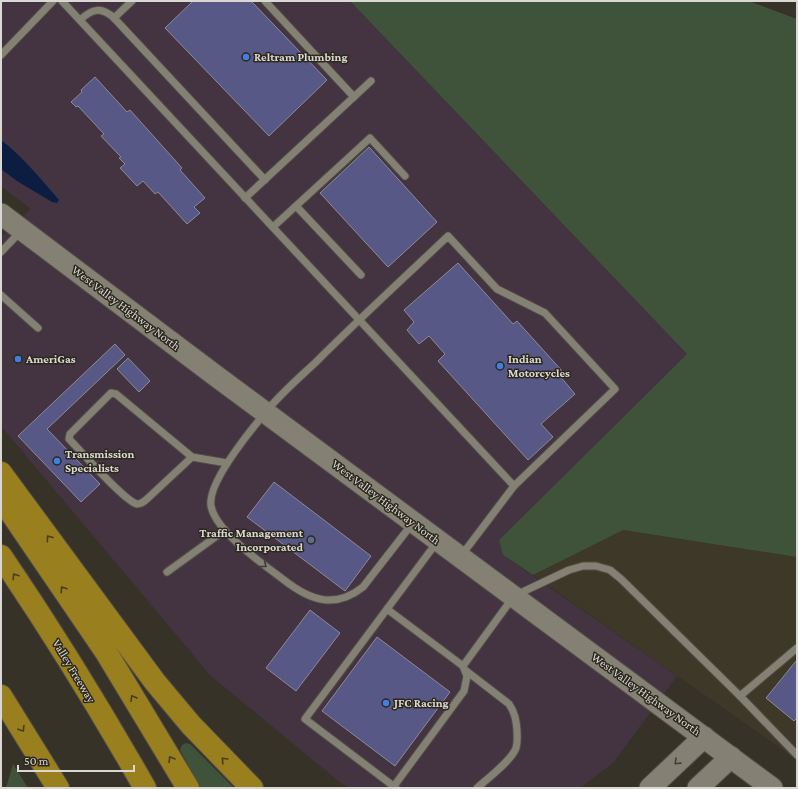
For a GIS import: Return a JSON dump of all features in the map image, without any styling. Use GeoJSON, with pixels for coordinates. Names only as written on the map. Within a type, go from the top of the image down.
{"type":"FeatureCollection","features":[{"type":"Feature","properties":{"kind":"highway"},"geometry":{"type":"LineString","coordinates":[[1,474],[155,682],[191,725],[252,788]]}},
{"type":"Feature","properties":{"kind":"highway"},"geometry":{"type":"LineString","coordinates":[[1,498],[106,652],[188,788]]}},
{"type":"Feature","properties":{"kind":"highway","name":"Valley Freeway"},"geometry":{"type":"LineString","coordinates":[[1,556],[75,672],[145,788]]}},
{"type":"Feature","properties":{"kind":"highway"},"geometry":{"type":"LineString","coordinates":[[1,696],[58,788]]}},
{"type":"Feature","properties":{"kind":"main road","name":"West Valley Highway North"},"geometry":{"type":"LineString","coordinates":[[1,214],[772,788]]}},
{"type":"Feature","properties":{"kind":"main road"},"geometry":{"type":"LineString","coordinates":[[650,788],[704,737]]}},
{"type":"Feature","properties":{"kind":"main road"},"geometry":{"type":"LineString","coordinates":[[698,788],[731,757]]}},
{"type":"Feature","properties":{"kind":"lane"},"geometry":{"type":"LineString","coordinates":[[1,55],[54,1]]}},
{"type":"Feature","properties":{"kind":"lane"},"geometry":{"type":"LineString","coordinates":[[62,1],[514,486]]}},
{"type":"Feature","properties":{"kind":"lane"},"geometry":{"type":"LineString","coordinates":[[114,18],[132,1]]}},
{"type":"Feature","properties":{"kind":"lane"},"geometry":{"type":"LineString","coordinates":[[265,1],[354,97]]}},
{"type":"Feature","properties":{"kind":"lane"},"geometry":{"type":"LineString","coordinates":[[80,20],[90,12],[98,10],[104,11],[114,18],[265,180]]}},
{"type":"Feature","properties":{"kind":"lane"},"geometry":{"type":"LineString","coordinates":[[245,198],[371,81]]}},
{"type":"Feature","properties":{"kind":"lane"},"geometry":{"type":"LineString","coordinates":[[273,227],[370,138],[405,176]]}},
{"type":"Feature","properties":{"kind":"lane"},"geometry":{"type":"LineString","coordinates":[[296,206],[361,275]]}},
{"type":"Feature","properties":{"kind":"lane"},"geometry":{"type":"LineString","coordinates":[[1,252],[22,230]]}},
{"type":"Feature","properties":{"kind":"lane"},"geometry":{"type":"LineString","coordinates":[[413,522],[364,587],[342,600],[335,601],[310,596],[294,588],[249,553],[225,530],[213,513],[211,498],[219,476],[227,463],[265,412],[448,236],[497,288],[545,313],[615,388],[514,486],[460,557]]}},
{"type":"Feature","properties":{"kind":"lane"},"geometry":{"type":"LineString","coordinates":[[1,295],[38,328]]}},
{"type":"Feature","properties":{"kind":"lane"},"geometry":{"type":"LineString","coordinates":[[192,457],[140,504],[136,503],[115,487],[69,439],[70,434],[111,393],[116,394],[192,457],[227,463]]}},
{"type":"Feature","properties":{"kind":"lane"},"geometry":{"type":"LineString","coordinates":[[167,572],[225,530]]}},
{"type":"Feature","properties":{"kind":"lane"},"geometry":{"type":"LineString","coordinates":[[438,540],[305,719],[395,787],[464,691],[466,681],[464,668],[514,596],[569,570],[582,566],[596,566],[610,570],[621,579],[740,696],[797,755]]}},
{"type":"Feature","properties":{"kind":"lane"},"geometry":{"type":"LineString","coordinates":[[387,609],[509,704],[516,717],[518,741],[516,750],[511,757],[477,788]]}},
{"type":"Feature","properties":{"kind":"lane"},"geometry":{"type":"LineString","coordinates":[[740,696],[797,648]]}},
{"type":"Feature","properties":{"kind":"shaded area"},"geometry":{"type":"Polygon","coordinates":[[[1,1],[350,1],[687,354],[499,540],[503,555],[677,676],[613,763],[580,788],[350,788],[341,783],[211,676],[1,426],[1,237],[31,209],[1,186],[1,1]]]}},
{"type":"Feature","properties":{"kind":"shaded area"},"geometry":{"type":"Polygon","coordinates":[[[622,530],[797,557],[797,762],[779,747],[533,575],[622,530]]]}},
{"type":"Feature","properties":{"kind":"green space"},"geometry":{"type":"Polygon","coordinates":[[[350,1],[749,1],[797,19],[797,557],[623,530],[533,575],[503,555],[499,540],[687,354],[350,1]]]}},
{"type":"Feature","properties":{"kind":"green space"},"geometry":{"type":"Polygon","coordinates":[[[186,743],[190,744],[234,788],[201,788],[180,750],[182,745],[186,743]]]}},
{"type":"Feature","properties":{"kind":"green space"},"geometry":{"type":"Polygon","coordinates":[[[13,764],[28,788],[6,788],[13,764]]]}},
{"type":"Feature","properties":{"kind":"water"},"geometry":{"type":"Polygon","coordinates":[[[1,140],[39,176],[59,200],[57,203],[52,202],[17,181],[1,169],[1,140]]]}},
{"type":"Feature","properties":{"kind":"building"},"geometry":{"type":"Polygon","coordinates":[[[193,1],[251,1],[327,80],[269,136],[165,28],[193,1]]]}},
{"type":"Feature","properties":{"kind":"building"},"geometry":{"type":"Polygon","coordinates":[[[95,77],[127,112],[130,110],[182,168],[180,170],[205,198],[194,207],[200,213],[187,224],[158,192],[155,194],[143,181],[137,186],[120,168],[125,164],[119,158],[121,157],[101,136],[104,134],[78,106],[76,107],[71,102],[95,77]]]}},
{"type":"Feature","properties":{"kind":"building"},"geometry":{"type":"Polygon","coordinates":[[[369,147],[437,222],[388,267],[320,193],[369,147]]]}},
{"type":"Feature","properties":{"kind":"building","name":"Indian Motorcycles"},"geometry":{"type":"Polygon","coordinates":[[[458,263],[513,324],[517,321],[563,372],[559,375],[575,394],[541,424],[553,437],[528,460],[438,361],[445,354],[429,336],[419,344],[407,330],[414,322],[404,310],[458,263]]]}},
{"type":"Feature","properties":{"kind":"building"},"geometry":{"type":"Polygon","coordinates":[[[115,344],[125,355],[47,429],[100,484],[81,502],[18,436],[115,344]]]}},
{"type":"Feature","properties":{"kind":"building"},"geometry":{"type":"Polygon","coordinates":[[[128,358],[150,381],[139,392],[117,369],[128,358]]]}},
{"type":"Feature","properties":{"kind":"building"},"geometry":{"type":"Polygon","coordinates":[[[274,482],[371,556],[345,591],[247,517],[274,482]]]}},
{"type":"Feature","properties":{"kind":"building"},"geometry":{"type":"Polygon","coordinates":[[[310,610],[340,633],[296,691],[266,668],[310,610]]]}},
{"type":"Feature","properties":{"kind":"building"},"geometry":{"type":"Polygon","coordinates":[[[377,637],[450,692],[395,766],[322,711],[377,637]]]}},
{"type":"Feature","properties":{"kind":"building"},"geometry":{"type":"Polygon","coordinates":[[[796,661],[797,718],[794,721],[766,698],[796,661]]]}},
{"type":"Feature","properties":{"kind":"place","name":"Reltram Plumbing"},"geometry":{"type":"Point","coordinates":[246,57]}},
{"type":"Feature","properties":{"kind":"place","name":"AmeriGas"},"geometry":{"type":"Point","coordinates":[18,359]}},
{"type":"Feature","properties":{"kind":"place","name":"Indian Motorcycles"},"geometry":{"type":"Point","coordinates":[500,366]}},
{"type":"Feature","properties":{"kind":"place","name":"Transmission Specialists"},"geometry":{"type":"Point","coordinates":[57,461]}},
{"type":"Feature","properties":{"kind":"place","name":"Traffic Management Incorporated"},"geometry":{"type":"Point","coordinates":[311,540]}},
{"type":"Feature","properties":{"kind":"place","name":"JFC Racing"},"geometry":{"type":"Point","coordinates":[386,703]}}]}
